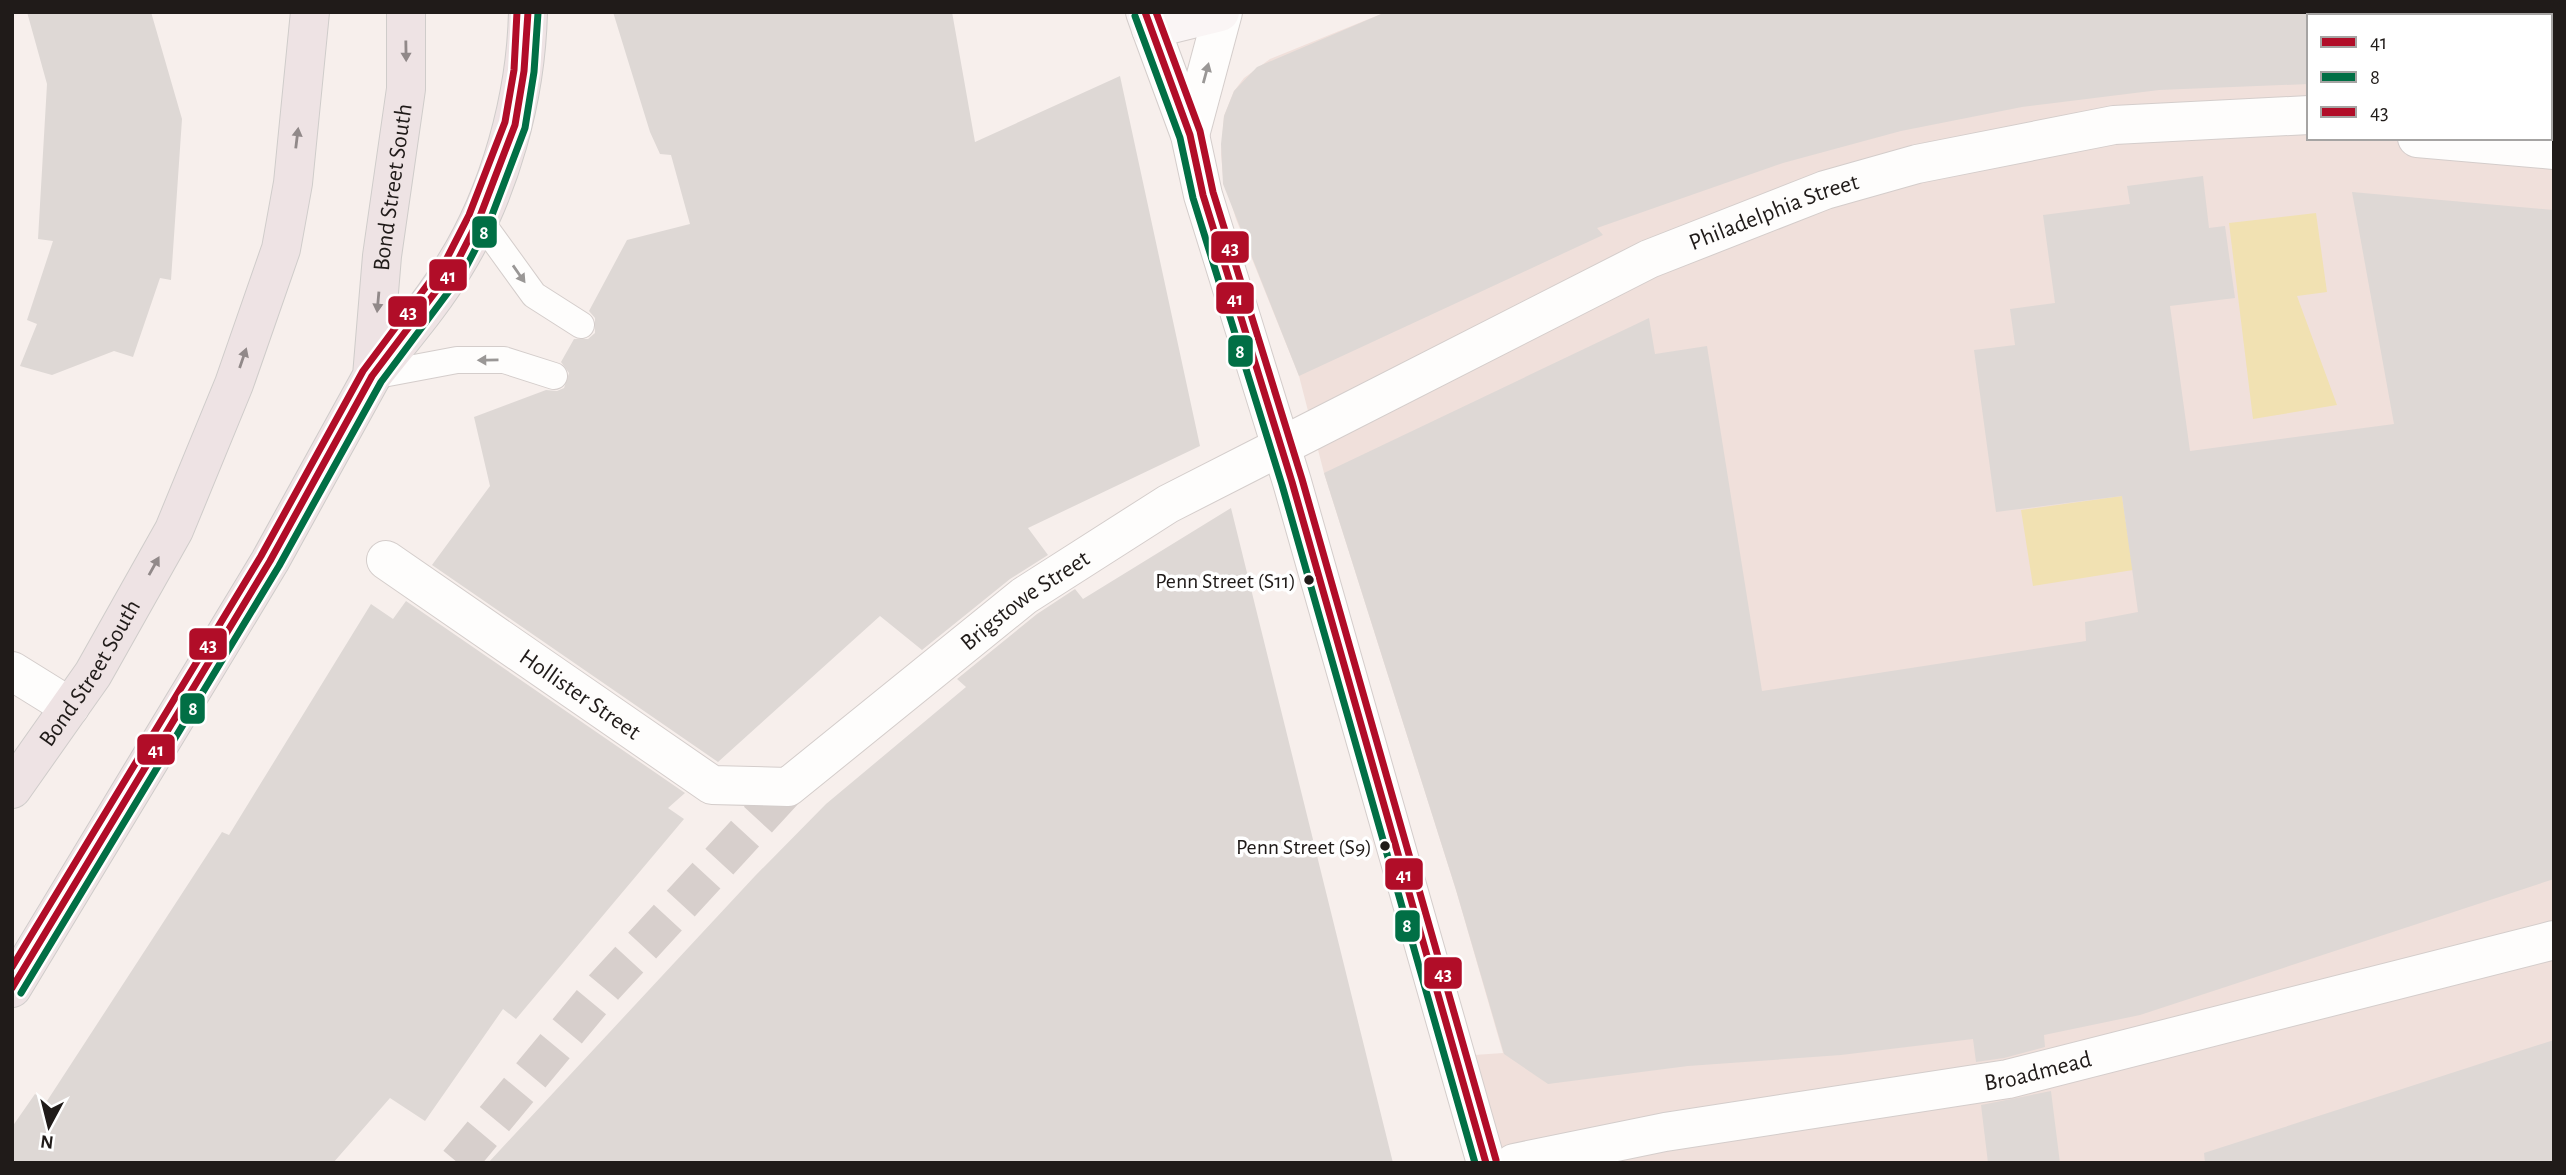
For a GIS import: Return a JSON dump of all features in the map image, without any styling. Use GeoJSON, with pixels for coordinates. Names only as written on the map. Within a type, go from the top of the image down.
{"type":"FeatureCollection","features":[{"type":"Feature","properties":{"kind":"highway","name":"Bond Street South"},"geometry":{"type":"LineString","coordinates":[[12,988],[270,561],[372,376],[382,256],[407,89],[406,12]]}},
{"type":"Feature","properties":{"kind":"highway"},"geometry":{"type":"LineString","coordinates":[[372,376],[455,266],[479,219],[515,125],[524,71],[528,12]]}},
{"type":"Feature","properties":{"kind":"highway","name":"Bond Street South"},"geometry":{"type":"LineString","coordinates":[[12,789],[93,674],[174,530],[234,384],[281,248],[293,183],[308,18]]}},
{"type":"Feature","properties":{"kind":"street"},"geometry":{"type":"LineString","coordinates":[[1189,135],[1221,12],[1148,21],[1189,135],[1203,195],[1280,446],[1486,1163]]}},
{"type":"Feature","properties":{"kind":"street","name":"Philadelphia Street"},"geometry":{"type":"LineString","coordinates":[[1280,446],[1650,259],[1825,190],[1917,163],[2114,125],[2307,115]]}},
{"type":"Feature","properties":{"kind":"street"},"geometry":{"type":"LineString","coordinates":[[2440,140],[2554,150]]}},
{"type":"Feature","properties":{"kind":"street","name":"Brigstowe Street"},"geometry":{"type":"LineString","coordinates":[[788,787],[1024,596],[1168,504],[1280,446]]}},
{"type":"Feature","properties":{"kind":"street","name":"Hollister Street"},"geometry":{"type":"LineString","coordinates":[[386,560],[712,785],[788,787]]}},
{"type":"Feature","properties":{"kind":"street"},"geometry":{"type":"LineString","coordinates":[[12,671],[70,707]]}},
{"type":"Feature","properties":{"kind":"street","name":"Broadmead"},"geometry":{"type":"LineString","coordinates":[[1514,1163],[1665,1132],[2008,1079],[2554,940]]}},
{"type":"Feature","properties":{"kind":"lane"},"geometry":{"type":"LineString","coordinates":[[479,219],[534,295],[581,325]]}},
{"type":"Feature","properties":{"kind":"lane"},"geometry":{"type":"LineString","coordinates":[[372,376],[457,360],[503,360],[554,376]]}},
{"type":"Feature","properties":{"kind":"shaded area"},"geometry":{"type":"Polygon","coordinates":[[[1386,12],[2307,30],[2307,140],[2552,140],[2552,14],[2348,14],[2554,12],[2554,1163],[1500,1163],[1474,1055],[1503,1053],[1456,890],[1324,473],[1299,376],[1236,219],[1223,176],[1221,154],[1224,116],[1234,91],[1244,78],[1270,59],[1386,12]]]}},
{"type":"Feature","properties":{"kind":"shaded area"},"geometry":{"type":"Polygon","coordinates":[[[2316,213],[2327,292],[2297,296],[2337,405],[2253,419],[2229,223],[2316,213]]]}},
{"type":"Feature","properties":{"kind":"shaded area"},"geometry":{"type":"Polygon","coordinates":[[[2122,496],[2133,570],[2033,586],[2021,510],[2122,496]]]}},
{"type":"Feature","properties":{"kind":"building"},"geometry":{"type":"Polygon","coordinates":[[[27,12],[151,12],[182,119],[171,280],[160,278],[133,357],[114,351],[52,375],[20,366],[37,324],[27,320],[53,241],[38,239],[47,84],[27,12]]]}},
{"type":"Feature","properties":{"kind":"building"},"geometry":{"type":"Polygon","coordinates":[[[613,12],[952,12],[975,142],[1120,76],[1200,446],[1028,528],[1048,555],[1010,579],[922,650],[880,616],[718,762],[432,565],[490,486],[474,417],[546,390],[557,391],[564,388],[569,373],[561,362],[574,339],[588,339],[595,333],[595,318],[589,311],[627,240],[690,224],[671,155],[660,154],[650,132],[613,12]]]}},
{"type":"Feature","properties":{"kind":"building"},"geometry":{"type":"Polygon","coordinates":[[[1386,12],[2309,12],[2307,84],[2159,90],[2022,107],[1901,131],[1783,163],[1597,228],[1603,235],[1299,376],[1223,184],[1221,144],[1224,116],[1234,91],[1257,67],[1386,12]]]}},
{"type":"Feature","properties":{"kind":"building"},"geometry":{"type":"Polygon","coordinates":[[[2203,176],[2209,228],[2225,226],[2235,298],[2170,306],[2190,451],[2394,424],[2352,192],[2554,210],[2554,879],[2140,1015],[2044,1035],[2045,1047],[2004,1058],[1976,1062],[1973,1039],[1841,1055],[1688,1066],[1548,1084],[1504,1054],[1456,890],[1324,473],[1649,318],[1655,354],[1707,346],[1762,691],[2086,641],[2085,622],[2138,612],[2122,496],[1996,512],[1974,350],[2015,345],[2010,309],[2055,303],[2043,215],[2130,204],[2127,186],[2203,176]]]}},
{"type":"Feature","properties":{"kind":"building"},"geometry":{"type":"Polygon","coordinates":[[[1231,508],[1393,1163],[488,1163],[755,876],[826,804],[966,687],[957,679],[1037,614],[1075,589],[1083,599],[1231,508]]]}},
{"type":"Feature","properties":{"kind":"building"},"geometry":{"type":"Polygon","coordinates":[[[406,601],[685,793],[668,808],[684,819],[516,1019],[503,1009],[425,1121],[390,1098],[333,1163],[12,1163],[12,1127],[35,1094],[47,1101],[222,832],[229,835],[371,604],[393,619],[406,601]]]}},
{"type":"Feature","properties":{"kind":"building"},"geometry":{"type":"Polygon","coordinates":[[[2554,1040],[2554,1163],[2205,1163],[2204,1153],[2554,1040]]]}},
{"type":"Feature","properties":{"kind":"building"},"geometry":{"type":"Polygon","coordinates":[[[2051,1091],[2060,1163],[1988,1163],[1981,1105],[2051,1091]]]}},
{"type":"Feature","properties":{"kind":"tunnel"},"geometry":{"type":"LineString","coordinates":[[458,1163],[604,987],[788,787]]}},
{"type":"Feature","properties":{"kind":"transit line","name":"43"},"geometry":{"type":"LineString","coordinates":[[12,967],[261,556],[363,371],[446,260],[469,215],[505,122],[514,70],[517,12]]}},
{"type":"Feature","properties":{"kind":"transit line","name":"41"},"geometry":{"type":"LineString","coordinates":[[12,988],[270,561],[372,376],[455,266],[479,219],[515,125],[524,71],[528,12]]}},
{"type":"Feature","properties":{"kind":"transit line","name":"41"},"geometry":{"type":"LineString","coordinates":[[1145,12],[1190,135],[1203,195],[1292,482],[1486,1163]]}},
{"type":"Feature","properties":{"kind":"transit line","name":"43"},"geometry":{"type":"LineString","coordinates":[[1156,12],[1200,131],[1213,192],[1302,479],[1496,1160]]}},
{"type":"Feature","properties":{"kind":"transit line","name":"8"},"geometry":{"type":"LineString","coordinates":[[21,993],[279,566],[381,382],[464,271],[489,223],[525,128],[534,72],[538,13]]}},
{"type":"Feature","properties":{"kind":"transit line","name":"8"},"geometry":{"type":"LineString","coordinates":[[1135,16],[1180,138],[1193,198],[1282,485],[1475,1163]]}},
{"type":"Feature","properties":{"kind":"place","name":"Penn Street (S11)"},"geometry":{"type":"Point","coordinates":[1309,580]}},
{"type":"Feature","properties":{"kind":"place","name":"Penn Street (S9)"},"geometry":{"type":"Point","coordinates":[1385,846]}}]}
